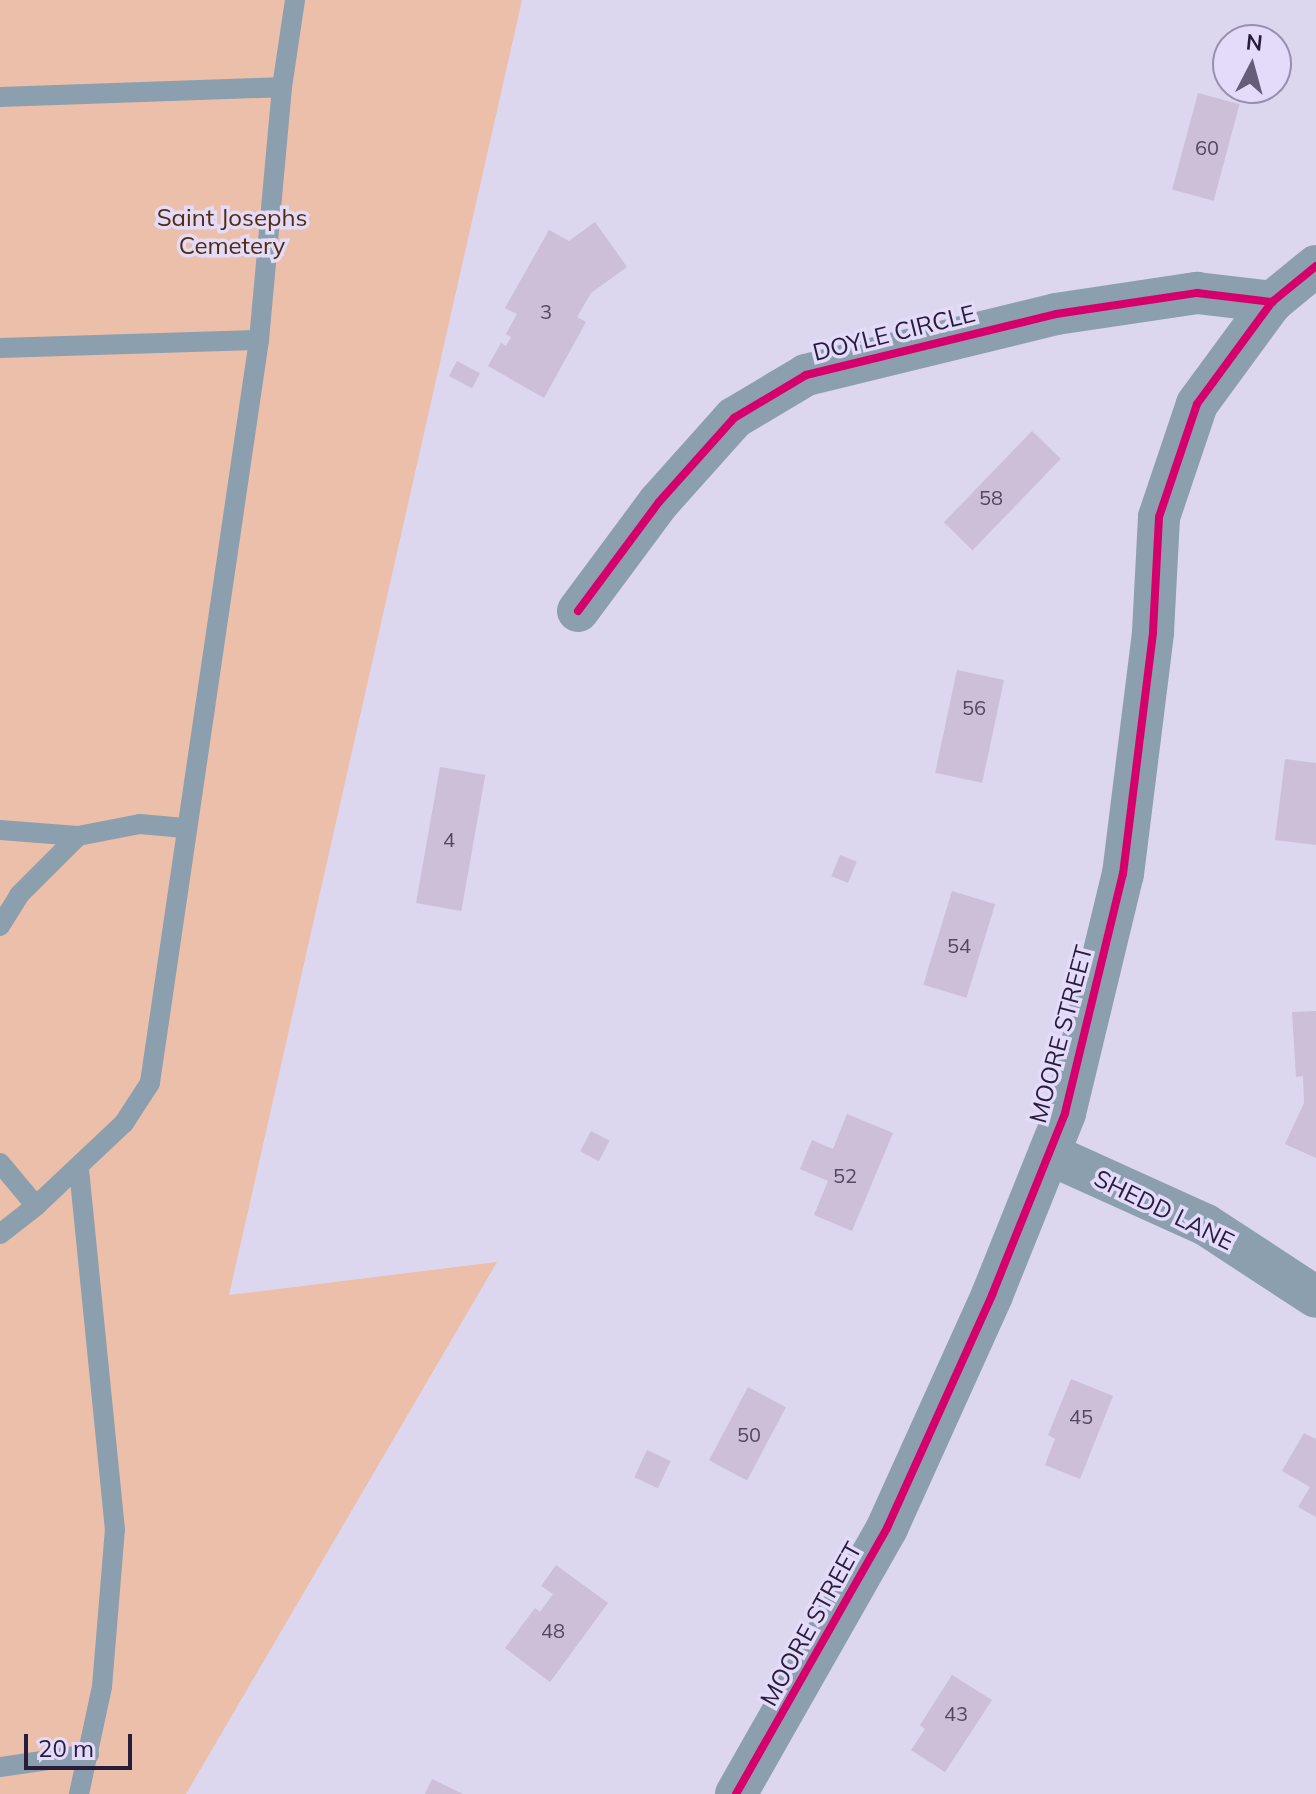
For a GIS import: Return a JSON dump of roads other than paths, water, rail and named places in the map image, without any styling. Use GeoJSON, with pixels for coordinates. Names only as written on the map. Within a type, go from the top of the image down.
{"type":"FeatureCollection","features":[{"type":"Feature","properties":{"kind":"street","name":"MOORE STREET"},"geometry":{"type":"LineString","coordinates":[[736,1794],[887,1528],[1065,1113],[1123,874],[1153,632],[1159,517],[1197,404],[1272,302],[1316,266]]}},
{"type":"Feature","properties":{"kind":"street","name":"DOYLE CIRCLE"},"geometry":{"type":"LineString","coordinates":[[578,611],[659,502],[734,418],[806,375],[1056,314],[1197,293],[1272,302]]}},
{"type":"Feature","properties":{"kind":"street","name":"SHEDD LANE"},"geometry":{"type":"LineString","coordinates":[[1049,1154],[1206,1225],[1316,1297]]}},
{"type":"Feature","properties":{"kind":"lane"},"geometry":{"type":"LineString","coordinates":[[0,1234],[79,1169],[124,1123],[150,1083],[184,828],[259,340],[282,87],[295,0]]}},
{"type":"Feature","properties":{"kind":"lane"},"geometry":{"type":"LineString","coordinates":[[0,97],[282,87]]}},
{"type":"Feature","properties":{"kind":"lane"},"geometry":{"type":"LineString","coordinates":[[0,348],[259,340]]}},
{"type":"Feature","properties":{"kind":"lane"},"geometry":{"type":"LineString","coordinates":[[0,830],[78,836],[118,825],[184,828]]}},
{"type":"Feature","properties":{"kind":"lane"},"geometry":{"type":"LineString","coordinates":[[0,926],[19,895],[78,836]]}},
{"type":"Feature","properties":{"kind":"lane"},"geometry":{"type":"LineString","coordinates":[[0,1163],[36,1206]]}},
{"type":"Feature","properties":{"kind":"lane"},"geometry":{"type":"LineString","coordinates":[[79,1169],[115,1530],[102,1687],[79,1794]]}},
{"type":"Feature","properties":{"kind":"lane"},"geometry":{"type":"LineString","coordinates":[[0,1767],[89,1754]]}},
{"type":"Feature","properties":{"kind":"park label","name":"Saint Josephs Cemetery"},"geometry":{"type":"Point","coordinates":[232,232]}}]}
